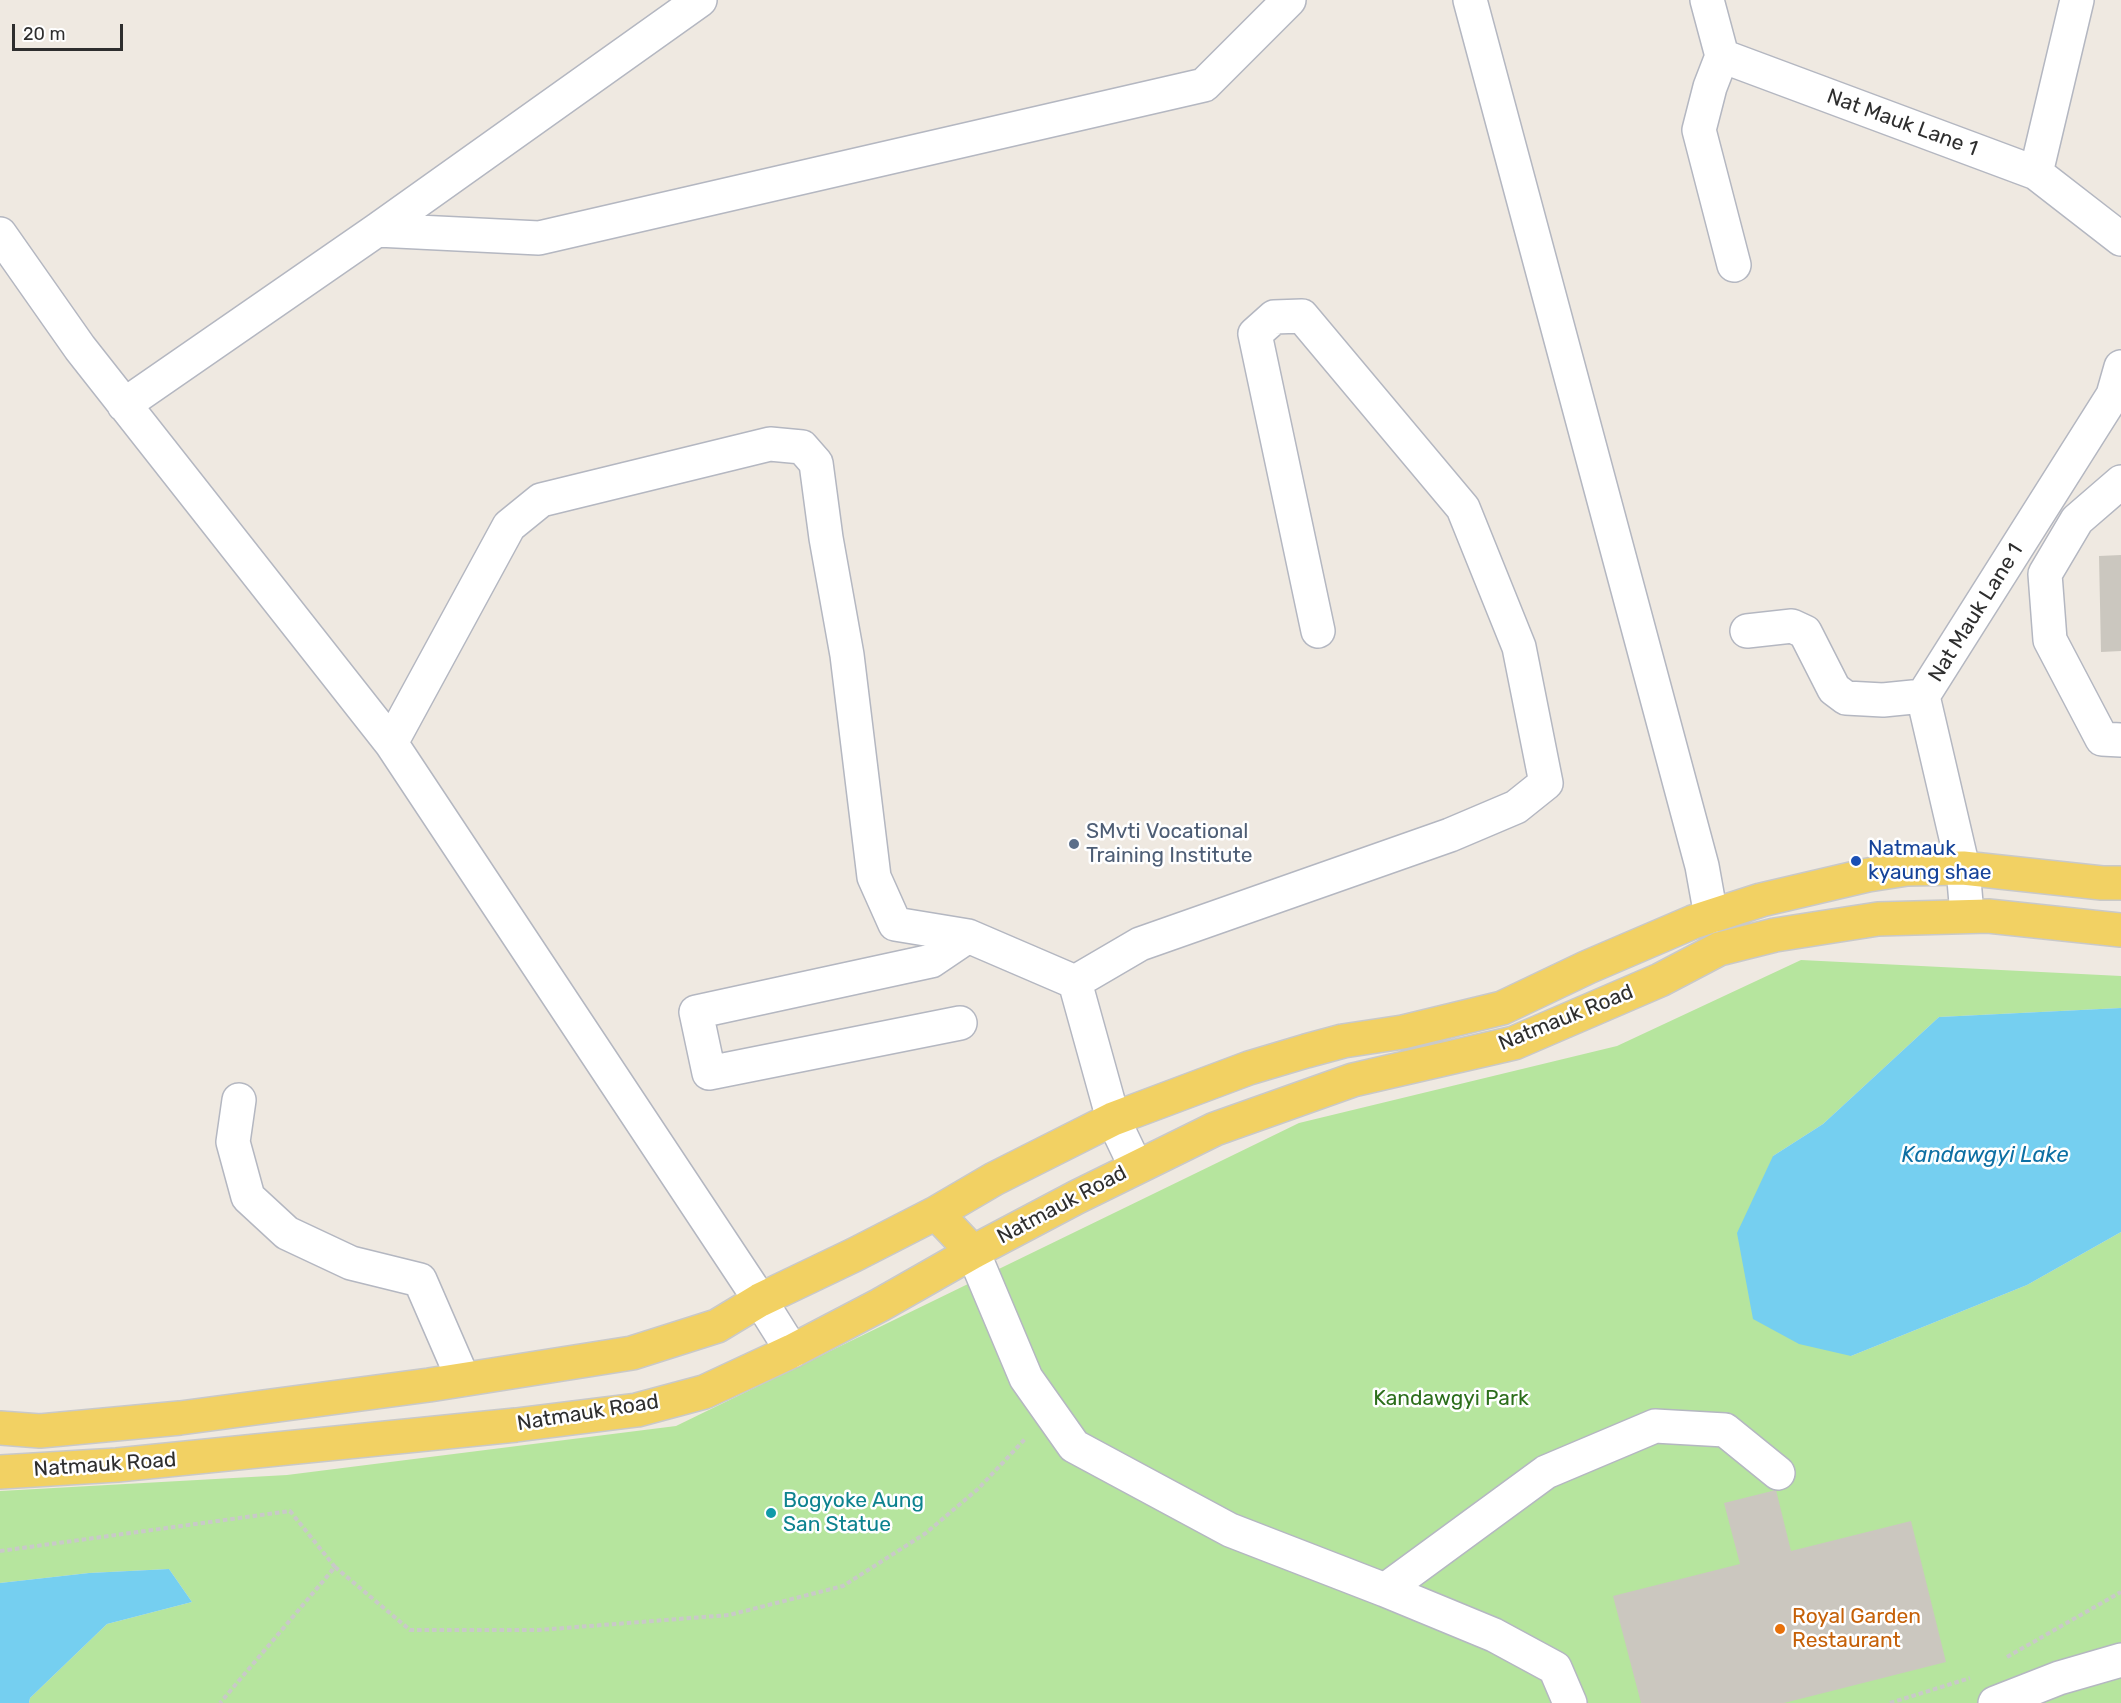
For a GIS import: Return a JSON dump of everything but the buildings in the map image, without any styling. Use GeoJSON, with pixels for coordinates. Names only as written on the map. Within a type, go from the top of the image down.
{"type":"FeatureCollection","features":[{"type":"Feature","properties":{"kind":"main road","name":"Natmauk Road"},"geometry":{"type":"LineString","coordinates":[[0,1428],[40,1431],[180,1418],[632,1353],[717,1326],[760,1300],[936,1213],[994,1179],[1113,1119],[1249,1068],[1306,1051],[1343,1041],[1403,1032],[1502,1008],[1588,967],[1693,922],[1761,900],[1868,875],[1907,869],[1963,868],[2102,884],[2121,883]]}},
{"type":"Feature","properties":{"kind":"main road","name":"Natmauk Road"},"geometry":{"type":"LineString","coordinates":[[0,1472],[117,1465],[516,1425],[637,1410],[704,1392],[792,1351],[880,1305],[973,1252],[1136,1167],[1215,1129],[1353,1080],[1514,1043],[1660,980],[1719,949],[1775,935],[1878,919],[1967,915],[2121,930]]}},
{"type":"Feature","properties":{"kind":"main road"},"geometry":{"type":"LineString","coordinates":[[936,1213],[973,1252]]}},
{"type":"Feature","properties":{"kind":"street"},"geometry":{"type":"LineString","coordinates":[[124,405],[377,230],[700,0]]}},
{"type":"Feature","properties":{"kind":"street"},"geometry":{"type":"LineString","coordinates":[[377,230],[539,238],[1204,85],[1289,0]]}},
{"type":"Feature","properties":{"kind":"street"},"geometry":{"type":"LineString","coordinates":[[1470,0],[1699,855],[1711,916]]}},
{"type":"Feature","properties":{"kind":"street"},"geometry":{"type":"LineString","coordinates":[[1707,0],[1722,56],[1710,87],[1699,130],[1734,265]]}},
{"type":"Feature","properties":{"kind":"street"},"geometry":{"type":"LineString","coordinates":[[2036,173],[2077,0]]}},
{"type":"Feature","properties":{"kind":"street","name":"Nat Mauk Lane 1"},"geometry":{"type":"LineString","coordinates":[[1722,56],[2036,173],[2121,238]]}},
{"type":"Feature","properties":{"kind":"street"},"geometry":{"type":"LineString","coordinates":[[0,234],[80,348],[391,743],[792,1351]]}},
{"type":"Feature","properties":{"kind":"street"},"geometry":{"type":"LineString","coordinates":[[1076,982],[1140,944],[1450,835],[1516,807],[1546,783],[1519,646],[1463,508],[1302,316],[1274,317],[1255,334],[1318,631]]}},
{"type":"Feature","properties":{"kind":"street","name":"Nat Mauk Lane 1"},"geometry":{"type":"LineString","coordinates":[[1967,915],[1963,868],[1923,696],[2113,395],[2121,366]]}},
{"type":"Feature","properties":{"kind":"street"},"geometry":{"type":"LineString","coordinates":[[391,743],[509,526],[541,500],[770,444],[802,447],[816,463],[826,538],[847,655],[874,877],[894,924],[968,936],[1076,982]]}},
{"type":"Feature","properties":{"kind":"street"},"geometry":{"type":"LineString","coordinates":[[2121,482],[2077,520],[2045,574],[2050,640],[2102,739],[2121,741]]}},
{"type":"Feature","properties":{"kind":"street"},"geometry":{"type":"LineString","coordinates":[[1747,632],[1792,626],[1805,632],[1834,689],[1846,698],[1883,700],[1923,696]]}},
{"type":"Feature","properties":{"kind":"street"},"geometry":{"type":"LineString","coordinates":[[960,1023],[709,1073],[696,1012],[931,961],[968,936]]}},
{"type":"Feature","properties":{"kind":"street"},"geometry":{"type":"LineString","coordinates":[[1076,982],[1113,1119],[1136,1167]]}},
{"type":"Feature","properties":{"kind":"street"},"geometry":{"type":"LineString","coordinates":[[240,1100],[233,1142],[248,1197],[287,1233],[351,1263],[420,1280],[463,1379]]}},
{"type":"Feature","properties":{"kind":"street"},"geometry":{"type":"LineString","coordinates":[[973,1252],[1026,1378],[1074,1446],[1230,1530],[1494,1635],[1555,1668],[1570,1703]]}},
{"type":"Feature","properties":{"kind":"street"},"geometry":{"type":"LineString","coordinates":[[1385,1590],[1546,1472],[1655,1425],[1725,1430],[1778,1473]]}},
{"type":"Feature","properties":{"kind":"street"},"geometry":{"type":"LineString","coordinates":[[1983,1694],[2116,1664]]}},
{"type":"Feature","properties":{"kind":"path"},"geometry":{"type":"LineString","coordinates":[[0,1551],[290,1511],[335,1567],[410,1630],[539,1630],[729,1615],[843,1586],[926,1533],[979,1488],[1050,1413]]}},
{"type":"Feature","properties":{"kind":"path"},"geometry":{"type":"LineString","coordinates":[[220,1703],[335,1567]]}},
{"type":"Feature","properties":{"kind":"path"},"geometry":{"type":"LineString","coordinates":[[2002,1660],[2121,1592]]}},
{"type":"Feature","properties":{"kind":"path"},"geometry":{"type":"LineString","coordinates":[[1890,1703],[1973,1677],[1983,1694]]}},
{"type":"Feature","properties":{"kind":"green space","name":"Kandawgyi Park"},"geometry":{"type":"Polygon","coordinates":[[[1801,960],[2121,976],[2121,1008],[1939,1017],[1823,1124],[1773,1156],[1851,1356],[2027,1285],[2121,1232],[2121,1703],[29,1703],[30,1698],[107,1624],[192,1602],[169,1569],[89,1573],[0,1583],[0,1491],[287,1475],[676,1426],[1299,1123],[1617,1046],[1801,960]]]}},
{"type":"Feature","properties":{"kind":"water","name":"Kandawgyi Lake"},"geometry":{"type":"Polygon","coordinates":[[[2121,1008],[2121,1232],[2027,1285],[1851,1356],[1799,1344],[1753,1319],[1737,1233],[1773,1156],[1823,1124],[1939,1017],[2121,1008]]]}},
{"type":"Feature","properties":{"kind":"water"},"geometry":{"type":"Polygon","coordinates":[[[169,1569],[192,1602],[107,1624],[30,1698],[29,1703],[0,1703],[0,1583],[89,1573],[169,1569]]]}},
{"type":"Feature","properties":{"kind":"place","name":"SMvti Vocational Training Institute"},"geometry":{"type":"Point","coordinates":[1074,844]}},
{"type":"Feature","properties":{"kind":"place","name":"Natmauk kyaung shae"},"geometry":{"type":"Point","coordinates":[1856,861]}},
{"type":"Feature","properties":{"kind":"place","name":"Bogyoke Aung San Statue"},"geometry":{"type":"Point","coordinates":[771,1513]}},
{"type":"Feature","properties":{"kind":"place","name":"Royal Garden Restaurant"},"geometry":{"type":"Point","coordinates":[1780,1629]}}]}
